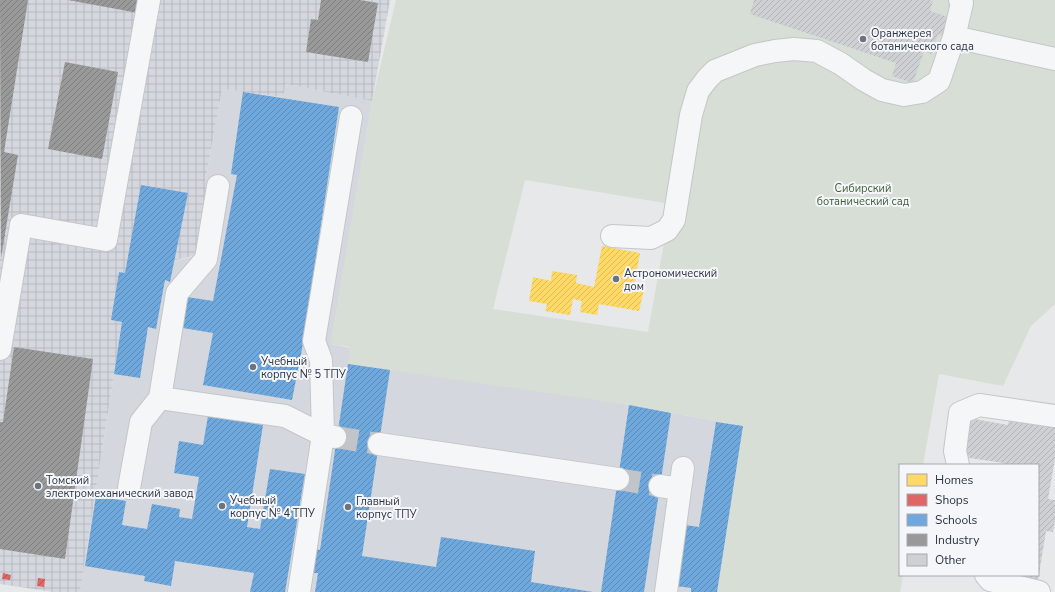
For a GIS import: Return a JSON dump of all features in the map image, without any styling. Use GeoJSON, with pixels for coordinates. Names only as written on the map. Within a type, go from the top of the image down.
{"type":"FeatureCollection","features":[{"type":"Feature","properties":{"kind":"lane"},"geometry":{"type":"LineString","coordinates":[[0,349],[21,225],[106,240],[149,0]]}},
{"type":"Feature","properties":{"kind":"lane"},"geometry":{"type":"LineString","coordinates":[[612,236],[651,238],[667,230],[674,220],[691,115],[698,91],[715,71],[755,55],[775,51],[794,49],[816,51],[841,64],[882,90],[904,95],[922,92],[939,81],[954,37],[962,3],[960,0]]}},
{"type":"Feature","properties":{"kind":"lane"},"geometry":{"type":"LineString","coordinates":[[954,37],[1055,59]]}},
{"type":"Feature","properties":{"kind":"lane"},"geometry":{"type":"LineString","coordinates":[[299,592],[330,436],[321,360],[314,341],[351,117]]}},
{"type":"Feature","properties":{"kind":"lane"},"geometry":{"type":"LineString","coordinates":[[129,488],[142,422],[160,398],[177,293],[206,259],[218,186]]}},
{"type":"Feature","properties":{"kind":"lane"},"geometry":{"type":"LineString","coordinates":[[160,398],[285,416],[330,436]]}},
{"type":"Feature","properties":{"kind":"lane"},"geometry":{"type":"LineString","coordinates":[[958,464],[955,451],[960,412],[979,405],[1055,416]]}},
{"type":"Feature","properties":{"kind":"lane"},"geometry":{"type":"LineString","coordinates":[[378,444],[618,479]]}},
{"type":"Feature","properties":{"kind":"lane"},"geometry":{"type":"LineString","coordinates":[[666,592],[670,488],[683,468]]}},
{"type":"Feature","properties":{"kind":"lane"},"geometry":{"type":"LineString","coordinates":[[987,576],[990,580],[1039,592]]}},
{"type":"Feature","properties":{"kind":"shaded area","name":"Томский электромеханический завод"},"geometry":{"type":"Polygon","coordinates":[[[0,0],[390,0],[372,101],[286,84],[283,97],[222,89],[205,183],[211,194],[200,254],[125,273],[119,272],[111,320],[122,322],[80,592],[53,592],[0,584],[0,0]]]}},
{"type":"Feature","properties":{"kind":"shaded area"},"geometry":{"type":"Polygon","coordinates":[[[286,84],[372,101],[331,344],[629,405],[743,426],[717,592],[80,592],[122,323],[111,320],[119,272],[125,273],[199,255],[211,194],[205,184],[222,89],[283,97],[286,84]]]}},
{"type":"Feature","properties":{"kind":"green space","name":"Сибирский ботанический сад"},"geometry":{"type":"Polygon","coordinates":[[[396,0],[1055,0],[1055,304],[1031,326],[1003,386],[939,374],[923,464],[899,464],[899,576],[903,576],[900,592],[717,592],[743,426],[629,405],[348,364],[350,347],[331,344],[372,101],[396,0]],[[525,180],[493,309],[648,332],[671,204],[525,180]]]}},
{"type":"Feature","properties":{"kind":"building: Homes","name":"Астрономический дом"},"geometry":{"type":"Polygon","coordinates":[[[602,246],[640,253],[634,287],[644,289],[639,311],[599,304],[597,315],[580,312],[582,301],[573,299],[570,315],[545,311],[547,304],[529,301],[533,277],[551,281],[552,271],[577,275],[576,283],[594,287],[602,246]]]}},
{"type":"Feature","properties":{"kind":"building: Shops"},"geometry":{"type":"Polygon","coordinates":[[[3,573],[11,575],[10,580],[2,579],[3,573]]]}},
{"type":"Feature","properties":{"kind":"building: Shops"},"geometry":{"type":"Polygon","coordinates":[[[38,578],[45,579],[44,587],[37,586],[38,578]]]}},
{"type":"Feature","properties":{"kind":"building: Schools"},"geometry":{"type":"Polygon","coordinates":[[[243,92],[339,107],[302,349],[292,400],[203,385],[213,333],[183,328],[187,297],[213,301],[237,175],[231,174],[243,92]]]}},
{"type":"Feature","properties":{"kind":"building: Schools"},"geometry":{"type":"Polygon","coordinates":[[[141,185],[188,193],[170,282],[165,280],[156,329],[148,327],[140,378],[114,374],[122,322],[111,320],[119,272],[125,273],[141,185]]]}},
{"type":"Feature","properties":{"kind":"building: Schools","name":"Главный корпус ТПУ"},"geometry":{"type":"Polygon","coordinates":[[[348,364],[390,370],[362,556],[436,567],[441,537],[535,551],[531,582],[593,592],[315,592],[318,573],[313,573],[316,549],[320,550],[348,364]]]}},
{"type":"Feature","properties":{"kind":"building: Schools"},"geometry":{"type":"Polygon","coordinates":[[[629,405],[671,413],[644,592],[601,592],[629,405]]]}},
{"type":"Feature","properties":{"kind":"building: Schools","name":"Учебный корпус № 4 ТПУ"},"geometry":{"type":"Polygon","coordinates":[[[208,416],[263,425],[247,527],[260,529],[270,469],[305,474],[285,592],[250,592],[254,573],[175,561],[171,586],[144,581],[145,576],[85,566],[96,496],[126,501],[122,525],[147,529],[152,504],[180,509],[179,517],[192,519],[199,477],[174,473],[179,441],[203,445],[208,416]]]}},
{"type":"Feature","properties":{"kind":"building: Schools"},"geometry":{"type":"Polygon","coordinates":[[[716,422],[743,426],[717,592],[691,592],[691,588],[676,586],[685,525],[699,527],[716,422]]]}},
{"type":"Feature","properties":{"kind":"building: Industry"},"geometry":{"type":"Polygon","coordinates":[[[0,0],[28,0],[4,152],[18,155],[1,258],[0,0]]]}},
{"type":"Feature","properties":{"kind":"building: Industry"},"geometry":{"type":"Polygon","coordinates":[[[68,0],[140,0],[138,13],[68,0]]]}},
{"type":"Feature","properties":{"kind":"building: Industry"},"geometry":{"type":"Polygon","coordinates":[[[321,0],[360,0],[378,3],[368,62],[306,52],[311,19],[318,20],[321,0]]]}},
{"type":"Feature","properties":{"kind":"building: Industry"},"geometry":{"type":"Polygon","coordinates":[[[65,62],[118,72],[102,159],[48,149],[65,62]]]}},
{"type":"Feature","properties":{"kind":"building: Industry","name":"Томский электромеханический завод"},"geometry":{"type":"Polygon","coordinates":[[[14,347],[93,359],[65,559],[0,549],[0,422],[3,422],[14,347]]]}},
{"type":"Feature","properties":{"kind":"building: Other","name":"Оранжерея ботанического сада"},"geometry":{"type":"Polygon","coordinates":[[[754,0],[929,0],[933,1],[930,11],[951,18],[945,37],[938,34],[931,54],[924,51],[913,83],[892,76],[896,63],[750,14],[754,0]]]}},
{"type":"Feature","properties":{"kind":"building: Other"},"geometry":{"type":"Polygon","coordinates":[[[969,418],[1008,425],[1009,419],[1055,427],[1055,458],[1048,499],[1055,500],[1055,521],[1053,532],[1046,531],[1039,574],[1039,464],[1004,464],[963,457],[969,418]]]}},
{"type":"Feature","properties":{"kind":"building: Other"},"geometry":{"type":"Polygon","coordinates":[[[1016,576],[1039,576],[1038,580],[1016,576]]]}},
{"type":"Feature","properties":{"kind":"tunnel"},"geometry":{"type":"LineString","coordinates":[[336,437],[379,444]]}},
{"type":"Feature","properties":{"kind":"tunnel"},"geometry":{"type":"LineString","coordinates":[[618,479],[660,486]]}},
{"type":"Feature","properties":{"kind":"place","name":"Оранжерея ботанического сада"},"geometry":{"type":"Point","coordinates":[863,39]}},
{"type":"Feature","properties":{"kind":"place","name":"Астрономический дом"},"geometry":{"type":"Point","coordinates":[616,279]}},
{"type":"Feature","properties":{"kind":"place","name":"Учебный корпус № 5 ТПУ"},"geometry":{"type":"Point","coordinates":[253,367]}},
{"type":"Feature","properties":{"kind":"place","name":"Томский электромеханический завод"},"geometry":{"type":"Point","coordinates":[38,486]}},
{"type":"Feature","properties":{"kind":"place","name":"Учебный корпус № 4 ТПУ"},"geometry":{"type":"Point","coordinates":[222,506]}},
{"type":"Feature","properties":{"kind":"place","name":"Главный корпус ТПУ"},"geometry":{"type":"Point","coordinates":[348,507]}}]}
